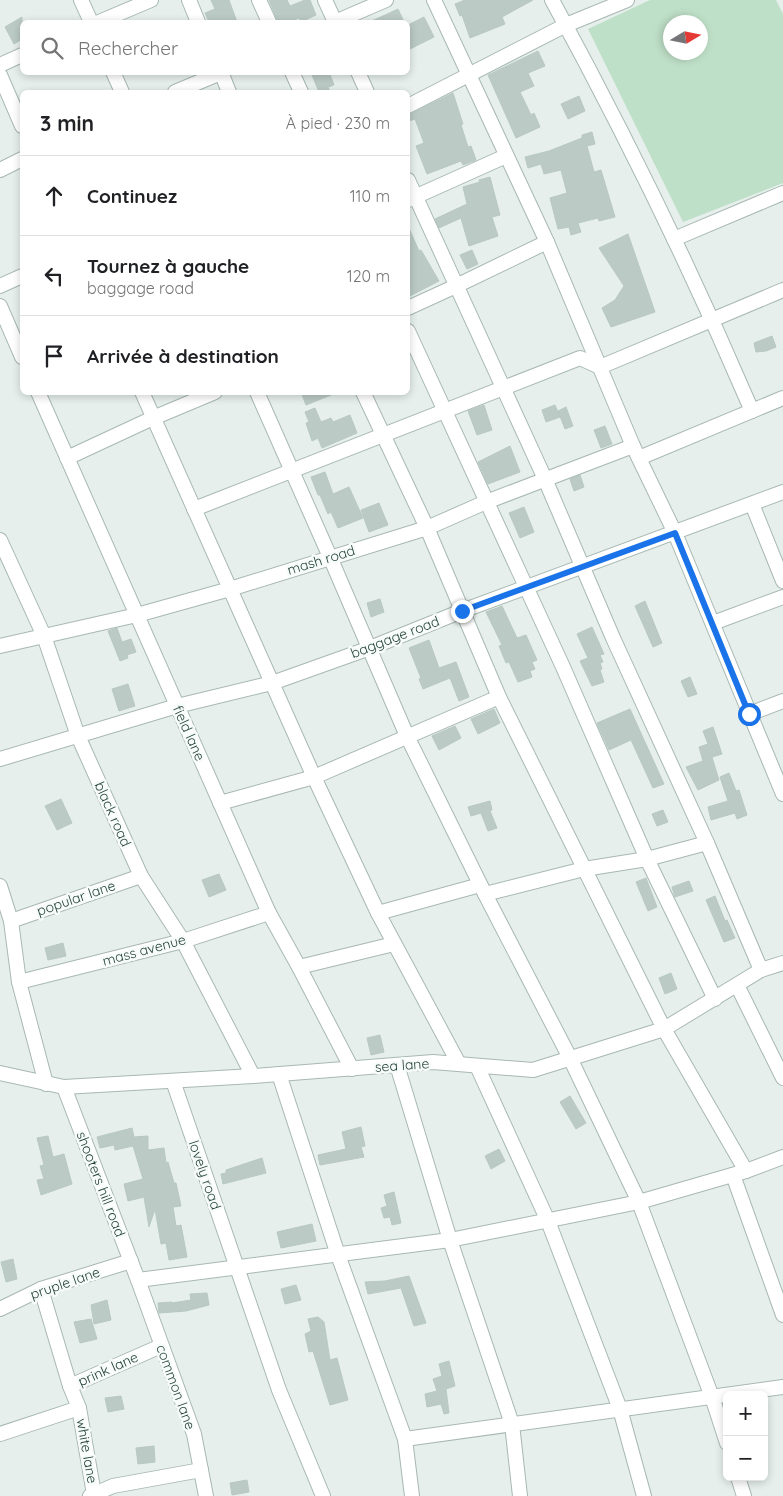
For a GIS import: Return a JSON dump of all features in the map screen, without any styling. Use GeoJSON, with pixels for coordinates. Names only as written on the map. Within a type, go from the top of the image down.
{"type":"FeatureCollection","features":[{"type":"Feature","properties":{"kind":"street"},"geometry":{"type":"LineString","coordinates":[[81,0],[90,20]]}},
{"type":"Feature","properties":{"kind":"street"},"geometry":{"type":"LineString","coordinates":[[103,20],[151,0]]}},
{"type":"Feature","properties":{"kind":"street"},"geometry":{"type":"LineString","coordinates":[[188,0],[197,20]]}},
{"type":"Feature","properties":{"kind":"street"},"geometry":{"type":"LineString","coordinates":[[259,0],[268,20]]}},
{"type":"Feature","properties":{"kind":"street"},"geometry":{"type":"LineString","coordinates":[[325,0],[334,20]]}},
{"type":"Feature","properties":{"kind":"street"},"geometry":{"type":"LineString","coordinates":[[340,20],[386,0]]}},
{"type":"Feature","properties":{"kind":"street"},"geometry":{"type":"LineString","coordinates":[[434,0],[547,242],[636,452],[675,533],[783,794]]}},
{"type":"Feature","properties":{"kind":"street"},"geometry":{"type":"LineString","coordinates":[[552,0],[636,160],[713,320],[752,411]]}},
{"type":"Feature","properties":{"kind":"street"},"geometry":{"type":"LineString","coordinates":[[410,105],[566,25],[627,0]]}},
{"type":"Feature","properties":{"kind":"street"},"geometry":{"type":"LineString","coordinates":[[0,65],[20,56]]}},
{"type":"Feature","properties":{"kind":"street"},"geometry":{"type":"LineString","coordinates":[[0,75],[20,121]]}},
{"type":"Feature","properties":{"kind":"street"},"geometry":{"type":"LineString","coordinates":[[114,75],[121,90]]}},
{"type":"Feature","properties":{"kind":"street"},"geometry":{"type":"LineString","coordinates":[[180,90],[216,75]]}},
{"type":"Feature","properties":{"kind":"street"},"geometry":{"type":"LineString","coordinates":[[222,75],[229,90]]}},
{"type":"Feature","properties":{"kind":"street"},"geometry":{"type":"LineString","coordinates":[[293,75],[300,90]]}},
{"type":"Feature","properties":{"kind":"street"},"geometry":{"type":"LineString","coordinates":[[359,75],[366,90]]}},
{"type":"Feature","properties":{"kind":"street"},"geometry":{"type":"LineString","coordinates":[[506,156],[411,198],[456,286],[504,388],[613,638],[707,843],[761,970]]}},
{"type":"Feature","properties":{"kind":"street"},"geometry":{"type":"LineString","coordinates":[[0,170],[20,160]]}},
{"type":"Feature","properties":{"kind":"street"},"geometry":{"type":"LineString","coordinates":[[674,239],[783,193]]}},
{"type":"Feature","properties":{"kind":"street"},"geometry":{"type":"LineString","coordinates":[[410,307],[547,242]]}},
{"type":"Feature","properties":{"kind":"street"},"geometry":{"type":"LineString","coordinates":[[0,286],[20,277]]}},
{"type":"Feature","properties":{"kind":"street"},"geometry":{"type":"LineString","coordinates":[[194,509],[580,358],[600,367],[783,290]]}},
{"type":"Feature","properties":{"kind":"street"},"geometry":{"type":"LineString","coordinates":[[0,306],[20,352]]}},
{"type":"Feature","properties":{"kind":"street"},"geometry":{"type":"LineString","coordinates":[[410,336],[443,411],[563,667],[648,859],[715,999]]}},
{"type":"Feature","properties":{"kind":"street","name":"field lane"},"geometry":{"type":"LineString","coordinates":[[39,395],[269,913],[352,1068]]}},
{"type":"Feature","properties":{"kind":"street"},"geometry":{"type":"LineString","coordinates":[[143,395],[314,777],[378,914],[459,1064]]}},
{"type":"Feature","properties":{"kind":"street"},"geometry":{"type":"LineString","coordinates":[[67,458],[208,395]]}},
{"type":"Feature","properties":{"kind":"street"},"geometry":{"type":"LineString","coordinates":[[258,395],[370,648],[406,736],[570,1058],[639,1202],[725,1436]]}},
{"type":"Feature","properties":{"kind":"street"},"geometry":{"type":"LineString","coordinates":[[364,395],[427,528],[499,697],[664,1029],[740,1173],[783,1315]]}},
{"type":"Feature","properties":{"kind":"street","name":"mash road"},"geometry":{"type":"LineString","coordinates":[[0,646],[137,615],[230,589],[427,528],[486,502],[545,480],[636,452],[752,411],[783,398]]}},
{"type":"Feature","properties":{"kind":"street","name":"baggage road"},"geometry":{"type":"LineString","coordinates":[[0,759],[177,706],[272,683],[370,648],[462,611],[783,492]]}},
{"type":"Feature","properties":{"kind":"street"},"geometry":{"type":"LineString","coordinates":[[752,504],[783,581]]}},
{"type":"Feature","properties":{"kind":"street","name":"black road"},"geometry":{"type":"LineString","coordinates":[[0,540],[44,636],[78,736],[141,876],[182,941],[253,1076]]}},
{"type":"Feature","properties":{"kind":"street"},"geometry":{"type":"LineString","coordinates":[[713,623],[783,597]]}},
{"type":"Feature","properties":{"kind":"street"},"geometry":{"type":"LineString","coordinates":[[220,803],[314,777],[499,697]]}},
{"type":"Feature","properties":{"kind":"street"},"geometry":{"type":"LineString","coordinates":[[749,714],[783,701]]}},
{"type":"Feature","properties":{"kind":"street"},"geometry":{"type":"LineString","coordinates":[[378,914],[483,889],[584,869],[648,859],[707,843]]}},
{"type":"Feature","properties":{"kind":"street","name":"popular lane"},"geometry":{"type":"LineString","coordinates":[[11,921],[141,876]]}},
{"type":"Feature","properties":{"kind":"street"},"geometry":{"type":"LineString","coordinates":[[0,886],[11,921],[18,982],[46,1084]]}},
{"type":"Feature","properties":{"kind":"street","name":"mass avenue"},"geometry":{"type":"LineString","coordinates":[[18,982],[182,941],[269,913]]}},
{"type":"Feature","properties":{"kind":"street"},"geometry":{"type":"LineString","coordinates":[[299,967],[394,944]]}},
{"type":"Feature","properties":{"kind":"street","name":"sea lane"},"geometry":{"type":"LineString","coordinates":[[0,1072],[64,1087],[253,1076],[433,1062],[533,1070],[664,1029],[761,970],[783,963]]}},
{"type":"Feature","properties":{"kind":"street"},"geometry":{"type":"LineString","coordinates":[[738,985],[783,1078]]}},
{"type":"Feature","properties":{"kind":"street"},"geometry":{"type":"LineString","coordinates":[[397,1065],[450,1240],[512,1424],[520,1496]]}},
{"type":"Feature","properties":{"kind":"street"},"geometry":{"type":"LineString","coordinates":[[477,1066],[548,1221],[620,1409],[644,1496]]}},
{"type":"Feature","properties":{"kind":"street"},"geometry":{"type":"LineString","coordinates":[[279,1074],[338,1255],[405,1439],[412,1496]]}},
{"type":"Feature","properties":{"kind":"street","name":"lovely road"},"geometry":{"type":"LineString","coordinates":[[173,1081],[279,1390],[323,1496]]}},
{"type":"Feature","properties":{"kind":"street","name":"shooters hill road"},"geometry":{"type":"LineString","coordinates":[[64,1087],[138,1280]]}},
{"type":"Feature","properties":{"kind":"street"},"geometry":{"type":"LineString","coordinates":[[138,1280],[450,1240],[639,1202],[740,1173],[783,1157]]}},
{"type":"Feature","properties":{"kind":"street","name":"pruple lane"},"geometry":{"type":"LineString","coordinates":[[0,1309],[42,1289],[131,1261]]}},
{"type":"Feature","properties":{"kind":"street","name":"common lane"},"geometry":{"type":"LineString","coordinates":[[138,1280],[194,1434],[206,1496]]}},
{"type":"Feature","properties":{"kind":"street"},"geometry":{"type":"LineString","coordinates":[[42,1289],[70,1386]]}},
{"type":"Feature","properties":{"kind":"street","name":"prink lane"},"geometry":{"type":"LineString","coordinates":[[0,1434],[79,1408],[70,1386],[161,1346]]}},
{"type":"Feature","properties":{"kind":"street"},"geometry":{"type":"LineString","coordinates":[[405,1439],[783,1387]]}},
{"type":"Feature","properties":{"kind":"street","name":"white lane"},"geometry":{"type":"LineString","coordinates":[[79,1408],[92,1495]]}},
{"type":"Feature","properties":{"kind":"street"},"geometry":{"type":"LineString","coordinates":[[92,1495],[113,1486],[201,1470]]}},
{"type":"Feature","properties":{"kind":"street"},"geometry":{"type":"LineString","coordinates":[[739,1481],[744,1496]]}},
{"type":"Feature","properties":{"kind":"green space"},"geometry":{"type":"Polygon","coordinates":[[[650,0],[776,0],[783,14],[783,183],[683,222],[588,29],[650,0]]]}},
{"type":"Feature","properties":{"kind":"building"},"geometry":{"type":"Polygon","coordinates":[[[211,0],[229,0],[236,20],[208,20],[205,13],[215,9],[211,0]]]}},
{"type":"Feature","properties":{"kind":"building"},"geometry":{"type":"Polygon","coordinates":[[[269,0],[287,0],[290,6],[310,0],[316,15],[305,20],[300,20],[299,18],[294,20],[277,20],[269,0]]]}},
{"type":"Feature","properties":{"kind":"building"},"geometry":{"type":"Polygon","coordinates":[[[465,0],[533,0],[502,17],[505,24],[470,38],[462,15],[460,16],[455,4],[465,0]]]}},
{"type":"Feature","properties":{"kind":"building"},"geometry":{"type":"Polygon","coordinates":[[[398,9],[403,20],[374,20],[398,9]]]}},
{"type":"Feature","properties":{"kind":"building"},"geometry":{"type":"Polygon","coordinates":[[[22,17],[22,20],[20,20],[20,40],[14,44],[5,27],[22,17]]]}},
{"type":"Feature","properties":{"kind":"building"},"geometry":{"type":"Polygon","coordinates":[[[424,17],[434,37],[410,49],[410,24],[424,17]]]}},
{"type":"Feature","properties":{"kind":"building"},"geometry":{"type":"Polygon","coordinates":[[[538,51],[545,66],[528,73],[534,86],[520,92],[531,115],[534,113],[540,127],[516,138],[488,75],[538,51]]]}},
{"type":"Feature","properties":{"kind":"building"},"geometry":{"type":"Polygon","coordinates":[[[312,75],[330,75],[334,85],[328,87],[329,90],[318,90],[312,75]]]}},
{"type":"Feature","properties":{"kind":"building"},"geometry":{"type":"Polygon","coordinates":[[[453,93],[468,147],[471,146],[476,160],[463,165],[461,161],[427,174],[416,146],[424,143],[415,119],[410,121],[410,114],[453,93]]]}},
{"type":"Feature","properties":{"kind":"building"},"geometry":{"type":"Polygon","coordinates":[[[579,96],[585,111],[568,119],[561,104],[579,96]]]}},
{"type":"Feature","properties":{"kind":"building"},"geometry":{"type":"Polygon","coordinates":[[[592,132],[595,144],[587,146],[594,172],[601,170],[615,217],[599,221],[598,218],[578,223],[581,232],[571,235],[569,227],[558,229],[550,198],[567,193],[561,170],[544,174],[541,164],[528,168],[525,157],[549,151],[592,132]]]}},
{"type":"Feature","properties":{"kind":"building"},"geometry":{"type":"Polygon","coordinates":[[[490,177],[500,215],[492,217],[498,236],[469,246],[461,218],[439,228],[435,219],[467,204],[463,187],[490,177]]]}},
{"type":"Feature","properties":{"kind":"building"},"geometry":{"type":"Polygon","coordinates":[[[410,231],[419,251],[421,250],[439,281],[410,296],[410,231]]]}},
{"type":"Feature","properties":{"kind":"building"},"geometry":{"type":"Polygon","coordinates":[[[628,234],[655,312],[611,327],[602,308],[615,300],[624,286],[599,248],[628,234]]]}},
{"type":"Feature","properties":{"kind":"building"},"geometry":{"type":"Polygon","coordinates":[[[472,250],[478,264],[467,269],[460,255],[472,250]]]}},
{"type":"Feature","properties":{"kind":"building"},"geometry":{"type":"Polygon","coordinates":[[[772,336],[776,347],[756,352],[754,343],[772,336]]]}},
{"type":"Feature","properties":{"kind":"building"},"geometry":{"type":"Polygon","coordinates":[[[302,395],[331,395],[306,405],[302,395]]]}},
{"type":"Feature","properties":{"kind":"building"},"geometry":{"type":"Polygon","coordinates":[[[484,405],[492,430],[477,435],[468,411],[484,405]]]}},
{"type":"Feature","properties":{"kind":"building"},"geometry":{"type":"Polygon","coordinates":[[[555,405],[560,417],[546,422],[542,410],[555,405]]]}},
{"type":"Feature","properties":{"kind":"building"},"geometry":{"type":"Polygon","coordinates":[[[566,407],[573,426],[565,429],[558,411],[566,407]]]}},
{"type":"Feature","properties":{"kind":"building"},"geometry":{"type":"Polygon","coordinates":[[[315,408],[321,422],[331,418],[333,422],[350,415],[357,433],[322,448],[318,438],[312,441],[306,423],[309,422],[305,412],[315,408]]]}},
{"type":"Feature","properties":{"kind":"building"},"geometry":{"type":"Polygon","coordinates":[[[605,426],[612,444],[601,448],[594,430],[605,426]]]}},
{"type":"Feature","properties":{"kind":"building"},"geometry":{"type":"Polygon","coordinates":[[[510,446],[520,472],[488,484],[478,462],[510,446]]]}},
{"type":"Feature","properties":{"kind":"building"},"geometry":{"type":"Polygon","coordinates":[[[325,472],[333,494],[349,487],[363,518],[338,528],[331,512],[328,514],[311,477],[325,472]]]}},
{"type":"Feature","properties":{"kind":"building"},"geometry":{"type":"Polygon","coordinates":[[[580,475],[584,487],[574,491],[570,479],[580,475]]]}},
{"type":"Feature","properties":{"kind":"building"},"geometry":{"type":"Polygon","coordinates":[[[379,503],[388,525],[369,532],[361,510],[379,503]]]}},
{"type":"Feature","properties":{"kind":"building"},"geometry":{"type":"Polygon","coordinates":[[[524,507],[534,532],[520,538],[509,513],[524,507]]]}},
{"type":"Feature","properties":{"kind":"building"},"geometry":{"type":"Polygon","coordinates":[[[380,599],[384,612],[371,617],[367,603],[380,599]]]}},
{"type":"Feature","properties":{"kind":"building"},"geometry":{"type":"Polygon","coordinates":[[[645,601],[662,643],[653,647],[635,606],[645,601]]]}},
{"type":"Feature","properties":{"kind":"building"},"geometry":{"type":"Polygon","coordinates":[[[502,606],[517,638],[526,635],[537,660],[532,662],[535,669],[530,671],[532,677],[518,682],[509,662],[506,663],[499,646],[502,645],[486,612],[502,606]]]}},
{"type":"Feature","properties":{"kind":"building"},"geometry":{"type":"Polygon","coordinates":[[[592,627],[604,654],[600,655],[603,662],[600,663],[602,669],[600,670],[604,682],[592,686],[580,661],[588,658],[577,634],[592,627]]]}},
{"type":"Feature","properties":{"kind":"building"},"geometry":{"type":"Polygon","coordinates":[[[117,628],[122,642],[131,639],[136,652],[127,655],[128,658],[120,661],[108,631],[117,628]]]}},
{"type":"Feature","properties":{"kind":"building"},"geometry":{"type":"Polygon","coordinates":[[[429,640],[439,668],[456,662],[469,697],[459,701],[450,678],[423,689],[419,679],[421,678],[409,648],[429,640]]]}},
{"type":"Feature","properties":{"kind":"building"},"geometry":{"type":"Polygon","coordinates":[[[690,677],[697,694],[688,697],[681,681],[690,677]]]}},
{"type":"Feature","properties":{"kind":"building"},"geometry":{"type":"Polygon","coordinates":[[[128,684],[135,706],[119,711],[112,689],[128,684]]]}},
{"type":"Feature","properties":{"kind":"building"},"geometry":{"type":"Polygon","coordinates":[[[494,709],[500,723],[478,734],[471,719],[494,709]]]}},
{"type":"Feature","properties":{"kind":"building"},"geometry":{"type":"Polygon","coordinates":[[[630,709],[664,784],[653,788],[631,740],[609,750],[597,723],[630,709]]]}},
{"type":"Feature","properties":{"kind":"building"},"geometry":{"type":"Polygon","coordinates":[[[455,726],[461,738],[439,750],[432,736],[455,726]]]}},
{"type":"Feature","properties":{"kind":"building"},"geometry":{"type":"Polygon","coordinates":[[[713,727],[722,754],[712,757],[719,780],[698,790],[686,767],[703,761],[699,747],[708,744],[703,731],[713,727]]]}},
{"type":"Feature","properties":{"kind":"building"},"geometry":{"type":"Polygon","coordinates":[[[729,773],[736,791],[739,790],[747,815],[737,819],[735,813],[711,820],[708,807],[728,801],[720,777],[729,773]]]}},
{"type":"Feature","properties":{"kind":"building"},"geometry":{"type":"Polygon","coordinates":[[[61,799],[72,823],[57,830],[45,806],[61,799]]]}},
{"type":"Feature","properties":{"kind":"building"},"geometry":{"type":"Polygon","coordinates":[[[490,801],[492,810],[490,811],[497,828],[488,831],[481,813],[471,816],[468,807],[490,801]]]}},
{"type":"Feature","properties":{"kind":"building"},"geometry":{"type":"Polygon","coordinates":[[[663,810],[668,822],[657,826],[652,814],[663,810]]]}},
{"type":"Feature","properties":{"kind":"building"},"geometry":{"type":"Polygon","coordinates":[[[219,874],[226,890],[209,897],[202,880],[219,874]]]}},
{"type":"Feature","properties":{"kind":"building"},"geometry":{"type":"Polygon","coordinates":[[[646,878],[657,907],[648,911],[636,882],[646,878]]]}},
{"type":"Feature","properties":{"kind":"building"},"geometry":{"type":"Polygon","coordinates":[[[689,881],[693,891],[675,897],[672,887],[689,881]]]}},
{"type":"Feature","properties":{"kind":"building"},"geometry":{"type":"Polygon","coordinates":[[[715,896],[725,921],[727,920],[735,938],[724,942],[706,900],[715,896]]]}},
{"type":"Feature","properties":{"kind":"building"},"geometry":{"type":"Polygon","coordinates":[[[63,943],[66,956],[48,960],[45,948],[63,943]]]}},
{"type":"Feature","properties":{"kind":"building"},"geometry":{"type":"Polygon","coordinates":[[[671,973],[677,989],[665,994],[659,978],[671,973]]]}},
{"type":"Feature","properties":{"kind":"building"},"geometry":{"type":"Polygon","coordinates":[[[380,1035],[384,1052],[371,1055],[367,1038],[380,1035]]]}},
{"type":"Feature","properties":{"kind":"building"},"geometry":{"type":"Polygon","coordinates":[[[570,1096],[586,1123],[576,1129],[560,1102],[570,1096]]]}},
{"type":"Feature","properties":{"kind":"building"},"geometry":{"type":"Polygon","coordinates":[[[361,1127],[365,1146],[361,1147],[364,1157],[320,1165],[318,1155],[346,1149],[342,1132],[361,1127]]]}},
{"type":"Feature","properties":{"kind":"building"},"geometry":{"type":"Polygon","coordinates":[[[132,1128],[134,1137],[148,1136],[148,1150],[164,1148],[166,1163],[168,1162],[174,1183],[176,1183],[181,1206],[173,1207],[176,1226],[181,1225],[187,1257],[169,1260],[166,1243],[161,1244],[155,1209],[149,1227],[144,1197],[128,1201],[124,1184],[143,1179],[133,1146],[115,1150],[114,1145],[100,1148],[97,1137],[132,1128]]]}},
{"type":"Feature","properties":{"kind":"building"},"geometry":{"type":"Polygon","coordinates":[[[48,1136],[53,1157],[64,1154],[72,1184],[41,1195],[37,1180],[44,1179],[40,1166],[44,1165],[37,1138],[48,1136]]]}},
{"type":"Feature","properties":{"kind":"building"},"geometry":{"type":"Polygon","coordinates":[[[499,1149],[505,1161],[491,1169],[485,1156],[499,1149]]]}},
{"type":"Feature","properties":{"kind":"building"},"geometry":{"type":"Polygon","coordinates":[[[262,1158],[266,1173],[223,1184],[221,1174],[226,1173],[226,1170],[262,1158]]]}},
{"type":"Feature","properties":{"kind":"building"},"geometry":{"type":"Polygon","coordinates":[[[394,1192],[401,1223],[392,1225],[390,1217],[384,1218],[381,1208],[387,1206],[384,1195],[394,1192]]]}},
{"type":"Feature","properties":{"kind":"building"},"geometry":{"type":"Polygon","coordinates":[[[312,1224],[316,1241],[281,1248],[277,1232],[312,1224]]]}},
{"type":"Feature","properties":{"kind":"building"},"geometry":{"type":"Polygon","coordinates":[[[13,1259],[17,1279],[6,1282],[1,1262],[13,1259]]]}},
{"type":"Feature","properties":{"kind":"building"},"geometry":{"type":"Polygon","coordinates":[[[409,1276],[426,1323],[414,1326],[401,1288],[368,1294],[365,1282],[385,1281],[409,1276]]]}},
{"type":"Feature","properties":{"kind":"building"},"geometry":{"type":"Polygon","coordinates":[[[296,1285],[301,1300],[285,1304],[281,1289],[296,1285]]]}},
{"type":"Feature","properties":{"kind":"building"},"geometry":{"type":"Polygon","coordinates":[[[207,1293],[209,1305],[186,1311],[159,1313],[158,1303],[191,1300],[190,1294],[207,1293]]]}},
{"type":"Feature","properties":{"kind":"building"},"geometry":{"type":"Polygon","coordinates":[[[107,1300],[111,1320],[94,1324],[91,1305],[107,1300]]]}},
{"type":"Feature","properties":{"kind":"building"},"geometry":{"type":"Polygon","coordinates":[[[318,1317],[324,1322],[330,1360],[337,1358],[348,1400],[330,1405],[313,1351],[309,1352],[305,1334],[311,1331],[308,1319],[318,1317]]]}},
{"type":"Feature","properties":{"kind":"building"},"geometry":{"type":"Polygon","coordinates":[[[91,1319],[97,1339],[80,1343],[74,1322],[91,1319]]]}},
{"type":"Feature","properties":{"kind":"building"},"geometry":{"type":"Polygon","coordinates":[[[449,1361],[455,1386],[446,1389],[449,1413],[444,1414],[441,1404],[427,1407],[425,1394],[437,1391],[433,1379],[442,1376],[439,1364],[449,1361]]]}},
{"type":"Feature","properties":{"kind":"building"},"geometry":{"type":"Polygon","coordinates":[[[121,1396],[124,1409],[108,1412],[105,1398],[121,1396]]]}},
{"type":"Feature","properties":{"kind":"building"},"geometry":{"type":"Polygon","coordinates":[[[154,1446],[155,1462],[138,1464],[136,1448],[154,1446]]]}},
{"type":"Feature","properties":{"kind":"building"},"geometry":{"type":"Polygon","coordinates":[[[247,1480],[249,1492],[232,1495],[230,1483],[247,1480]]]}},
{"type":"Feature","properties":{"kind":"route"},"geometry":{"type":"LineString","coordinates":[[462,611],[675,533],[749,714]]}}]}
